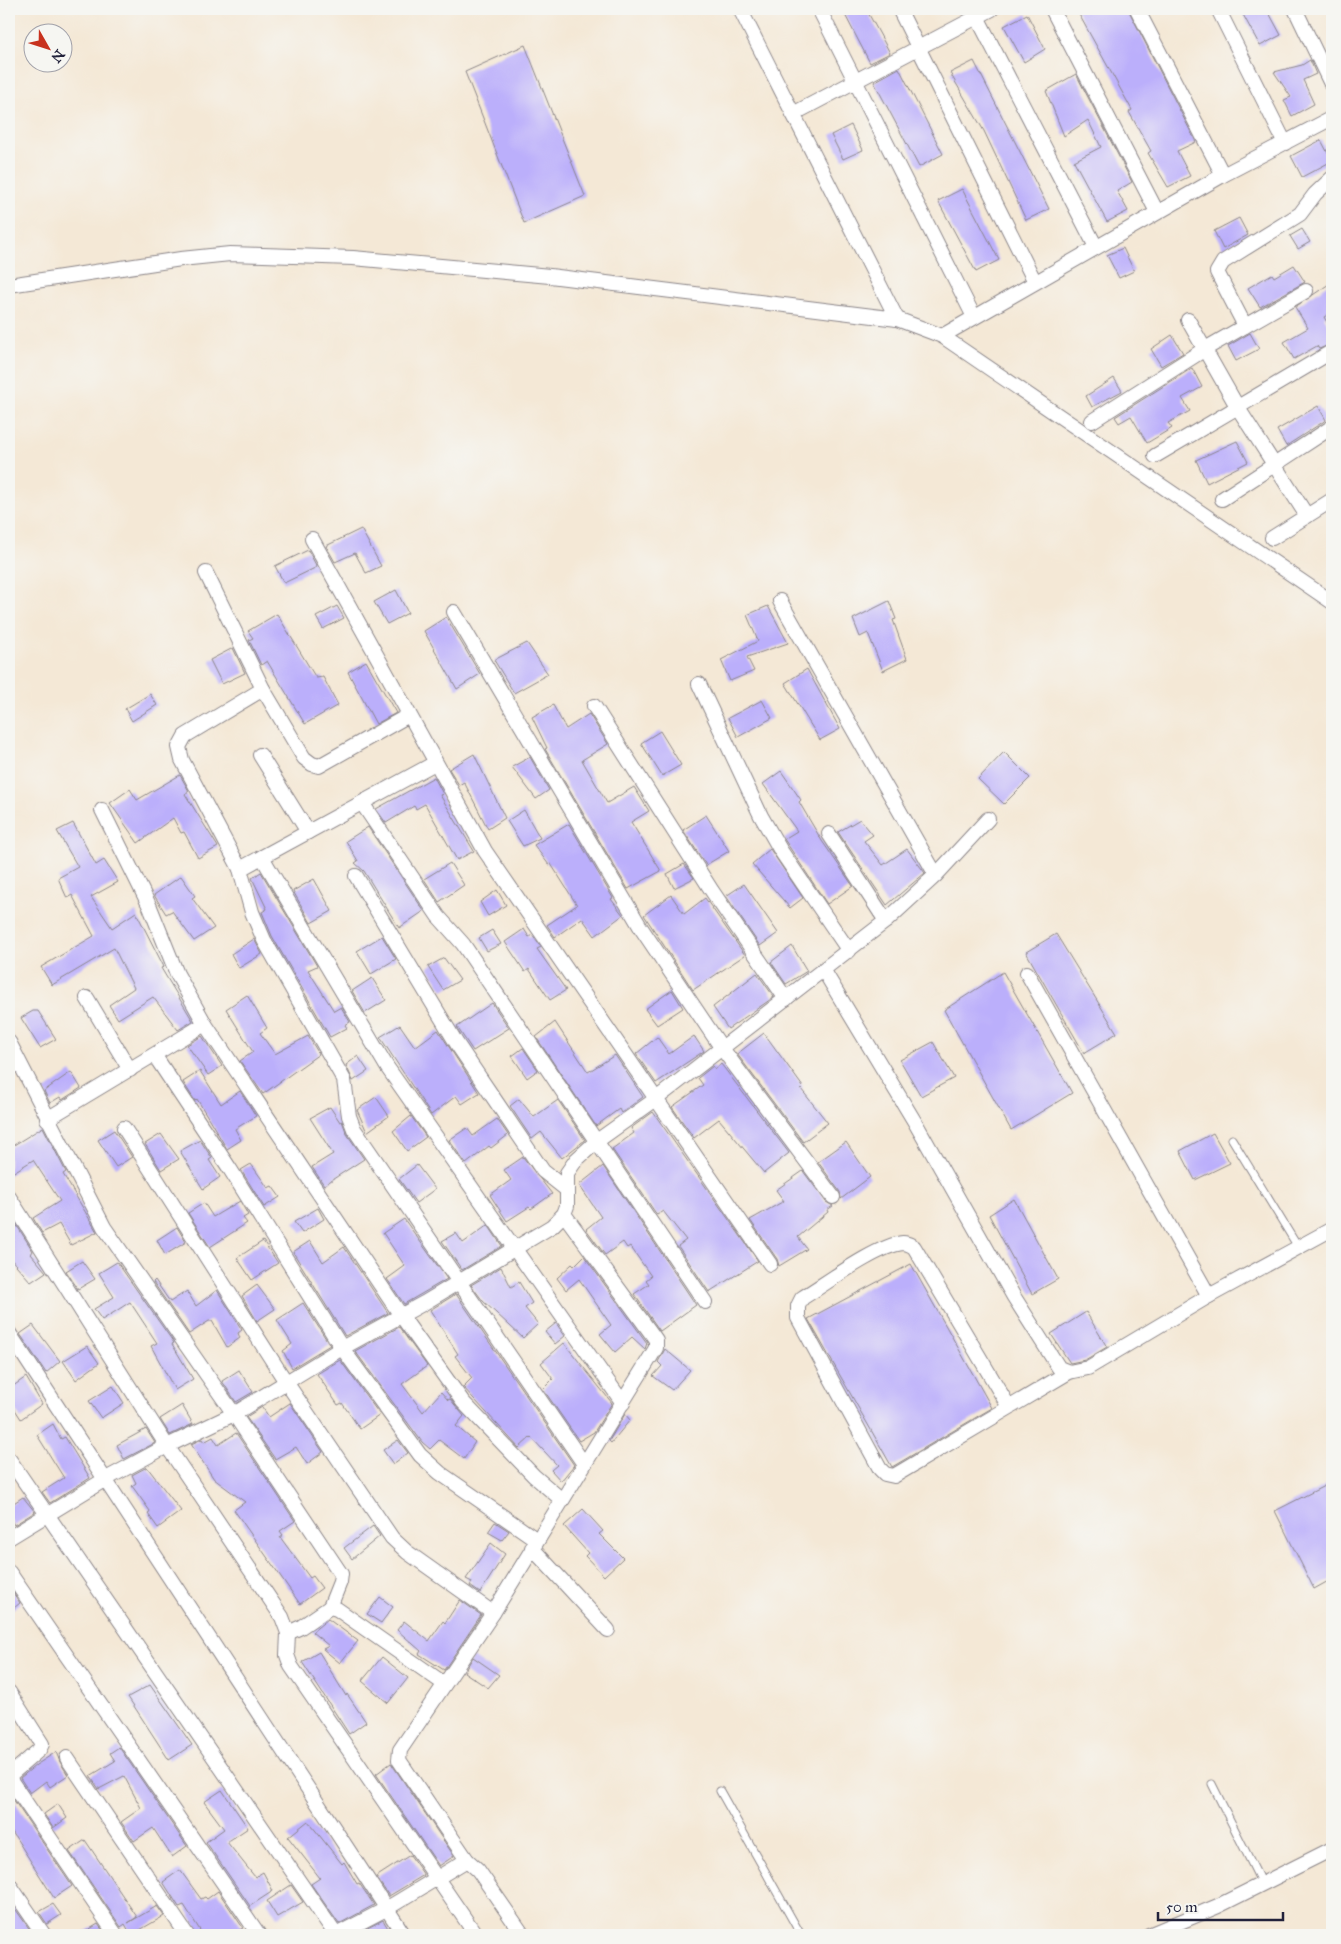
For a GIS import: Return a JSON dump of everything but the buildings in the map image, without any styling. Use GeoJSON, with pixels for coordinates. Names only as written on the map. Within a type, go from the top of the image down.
{"type":"FeatureCollection","features":[{"type":"Feature","properties":{"kind":"street"},"geometry":{"type":"LineString","coordinates":[[740,9],[897,319]]}},
{"type":"Feature","properties":{"kind":"street"},"geometry":{"type":"LineString","coordinates":[[819,9],[974,318]]}},
{"type":"Feature","properties":{"kind":"street"},"geometry":{"type":"LineString","coordinates":[[898,9],[1035,282]]}},
{"type":"Feature","properties":{"kind":"street"},"geometry":{"type":"LineString","coordinates":[[793,114],[918,49],[975,13],[992,9]]}},
{"type":"Feature","properties":{"kind":"street"},"geometry":{"type":"LineString","coordinates":[[1052,9],[1157,212]]}},
{"type":"Feature","properties":{"kind":"street"},"geometry":{"type":"LineString","coordinates":[[1137,9],[1223,175]]}},
{"type":"Feature","properties":{"kind":"street"},"geometry":{"type":"LineString","coordinates":[[1218,9],[1286,143]]}},
{"type":"Feature","properties":{"kind":"street"},"geometry":{"type":"LineString","coordinates":[[1295,9],[1332,86]]}},
{"type":"Feature","properties":{"kind":"street"},"geometry":{"type":"LineString","coordinates":[[975,13],[1096,246]]}},
{"type":"Feature","properties":{"kind":"street"},"geometry":{"type":"LineString","coordinates":[[942,336],[1096,246],[1223,175],[1332,118]]}},
{"type":"Feature","properties":{"kind":"street"},"geometry":{"type":"LineString","coordinates":[[1245,326],[1217,272],[1218,267],[1300,214],[1315,194],[1332,178]]}},
{"type":"Feature","properties":{"kind":"street"},"geometry":{"type":"LineString","coordinates":[[9,285],[181,259],[230,254],[353,258],[550,276],[897,319],[942,336],[1332,602]]}},
{"type":"Feature","properties":{"kind":"street"},"geometry":{"type":"LineString","coordinates":[[1092,421],[1205,348],[1306,291]]}},
{"type":"Feature","properties":{"kind":"street"},"geometry":{"type":"LineString","coordinates":[[1188,320],[1238,408],[1307,516]]}},
{"type":"Feature","properties":{"kind":"street"},"geometry":{"type":"LineString","coordinates":[[1156,456],[1331,352]]}},
{"type":"Feature","properties":{"kind":"street"},"geometry":{"type":"LineString","coordinates":[[1222,499],[1332,427]]}},
{"type":"Feature","properties":{"kind":"street"},"geometry":{"type":"LineString","coordinates":[[1272,538],[1332,500]]}},
{"type":"Feature","properties":{"kind":"street"},"geometry":{"type":"LineString","coordinates":[[312,539],[485,851],[770,1264]]}},
{"type":"Feature","properties":{"kind":"street"},"geometry":{"type":"LineString","coordinates":[[206,572],[263,689],[304,758],[312,764],[320,766],[409,715]]}},
{"type":"Feature","properties":{"kind":"street"},"geometry":{"type":"LineString","coordinates":[[780,601],[936,875]]}},
{"type":"Feature","properties":{"kind":"street"},"geometry":{"type":"LineString","coordinates":[[454,612],[641,928],[721,1047],[833,1197]]}},
{"type":"Feature","properties":{"kind":"street"},"geometry":{"type":"LineString","coordinates":[[699,684],[761,816],[781,851],[849,952]]}},
{"type":"Feature","properties":{"kind":"street"},"geometry":{"type":"LineString","coordinates":[[263,689],[185,736],[179,747],[182,760],[240,869],[252,912],[264,940],[344,1080],[349,1116],[354,1129],[584,1464]]}},
{"type":"Feature","properties":{"kind":"street"},"geometry":{"type":"LineString","coordinates":[[594,706],[712,891],[786,999]]}},
{"type":"Feature","properties":{"kind":"street"},"geometry":{"type":"LineString","coordinates":[[260,755],[308,832]]}},
{"type":"Feature","properties":{"kind":"street"},"geometry":{"type":"LineString","coordinates":[[240,869],[435,763]]}},
{"type":"Feature","properties":{"kind":"street"},"geometry":{"type":"LineString","coordinates":[[362,803],[438,916],[463,944],[705,1302]]}},
{"type":"Feature","properties":{"kind":"street"},"geometry":{"type":"LineString","coordinates":[[102,810],[150,907],[177,974],[205,1024],[400,1314],[463,1402],[534,1476],[562,1500]]}},
{"type":"Feature","properties":{"kind":"street"},"geometry":{"type":"LineString","coordinates":[[9,1538],[104,1480],[166,1446],[234,1414],[342,1348],[458,1283],[552,1226],[564,1214],[567,1206],[567,1173],[576,1160],[597,1141],[656,1099],[721,1047],[849,952],[936,875],[988,819]]}},
{"type":"Feature","properties":{"kind":"street"},"geometry":{"type":"LineString","coordinates":[[829,834],[886,921]]}},
{"type":"Feature","properties":{"kind":"street"},"geometry":{"type":"LineString","coordinates":[[262,857],[386,1067],[623,1402]]}},
{"type":"Feature","properties":{"kind":"street"},"geometry":{"type":"LineString","coordinates":[[356,876],[462,1052],[543,1172],[567,1190]]}},
{"type":"Feature","properties":{"kind":"street"},"geometry":{"type":"LineString","coordinates":[[824,970],[916,1124],[1014,1297],[1059,1368],[1069,1372]]}},
{"type":"Feature","properties":{"kind":"street"},"geometry":{"type":"LineString","coordinates":[[1027,973],[1209,1296]]}},
{"type":"Feature","properties":{"kind":"street"},"geometry":{"type":"LineString","coordinates":[[87,998],[130,1070]]}},
{"type":"Feature","properties":{"kind":"street"},"geometry":{"type":"LineString","coordinates":[[47,1120],[205,1024]]}},
{"type":"Feature","properties":{"kind":"street"},"geometry":{"type":"LineString","coordinates":[[9,1042],[47,1120],[104,1227],[234,1414],[341,1574],[340,1582],[330,1607],[301,1627],[288,1633]]}},
{"type":"Feature","properties":{"kind":"street"},"geometry":{"type":"LineString","coordinates":[[155,1056],[230,1169],[342,1348],[420,1455],[440,1473],[535,1544],[608,1630]]}},
{"type":"Feature","properties":{"kind":"street"},"geometry":{"type":"LineString","coordinates":[[124,1128],[286,1382],[392,1538],[407,1552],[493,1612]]}},
{"type":"Feature","properties":{"kind":"street"},"geometry":{"type":"LineString","coordinates":[[9,1198],[166,1446],[282,1617],[288,1633],[287,1655],[292,1666],[476,1935]]}},
{"type":"Feature","properties":{"kind":"street"},"geometry":{"type":"LineString","coordinates":[[524,1935],[478,1870],[467,1860],[399,1760],[400,1750],[443,1683],[493,1612],[656,1348],[656,1340],[564,1214]]}},
{"type":"Feature","properties":{"kind":"street"},"geometry":{"type":"LineString","coordinates":[[1009,1407],[914,1247],[908,1243],[902,1243],[874,1254],[802,1298],[798,1306],[798,1318],[880,1469],[886,1474],[894,1476],[1069,1372],[1088,1368],[1209,1296],[1332,1229]]}},
{"type":"Feature","properties":{"kind":"street"},"geometry":{"type":"LineString","coordinates":[[9,1333],[404,1935]]}},
{"type":"Feature","properties":{"kind":"street"},"geometry":{"type":"LineString","coordinates":[[9,1458],[336,1935],[386,1909],[467,1860]]}},
{"type":"Feature","properties":{"kind":"street"},"geometry":{"type":"LineString","coordinates":[[9,1572],[259,1935]]}},
{"type":"Feature","properties":{"kind":"street"},"geometry":{"type":"LineString","coordinates":[[330,1607],[337,1609],[443,1683]]}},
{"type":"Feature","properties":{"kind":"street"},"geometry":{"type":"LineString","coordinates":[[9,1692],[42,1744],[39,1750],[9,1777],[116,1935]]}},
{"type":"Feature","properties":{"kind":"street"},"geometry":{"type":"LineString","coordinates":[[67,1758],[187,1935]]}},
{"type":"Feature","properties":{"kind":"street"},"geometry":{"type":"LineString","coordinates":[[1149,1935],[1218,1906],[1332,1849]]}},
{"type":"Feature","properties":{"kind":"street"},"geometry":{"type":"LineString","coordinates":[[9,1884],[44,1935]]}},
{"type":"Feature","properties":{"kind":"lane"},"geometry":{"type":"LineString","coordinates":[[1232,1139],[1298,1247]]}},
{"type":"Feature","properties":{"kind":"lane"},"geometry":{"type":"LineString","coordinates":[[1212,1784],[1262,1884]]}},
{"type":"Feature","properties":{"kind":"lane"},"geometry":{"type":"LineString","coordinates":[[720,1791],[801,1935]]}}]}
